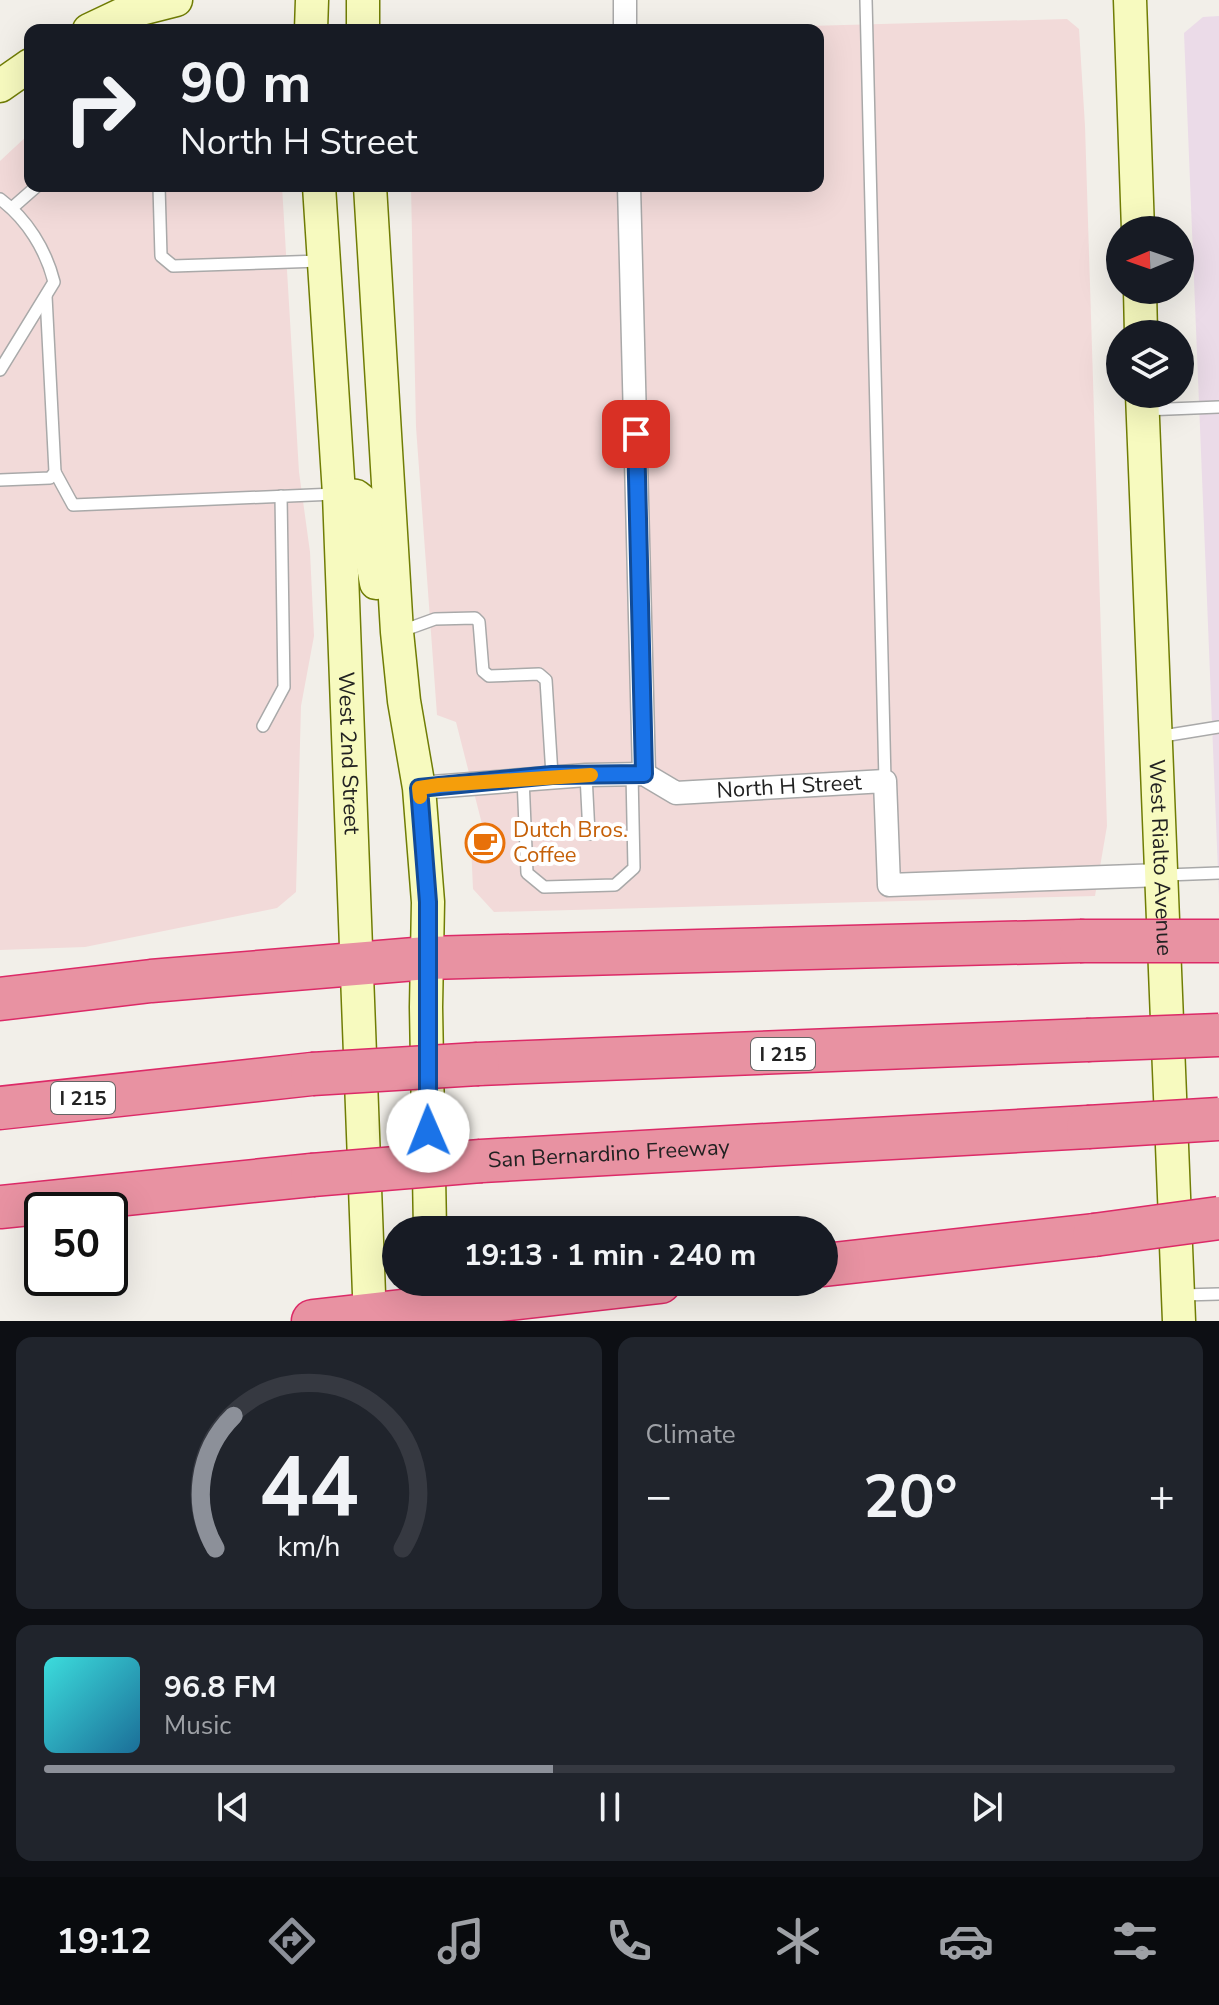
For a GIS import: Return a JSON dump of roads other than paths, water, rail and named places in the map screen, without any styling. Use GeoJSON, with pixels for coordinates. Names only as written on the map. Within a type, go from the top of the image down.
{"type":"FeatureCollection","features":[{"type":"Feature","properties":{"kind":"highway"},"geometry":{"type":"LineString","coordinates":[[0,999],[151,981],[427,958],[1080,941],[1219,941]]}},
{"type":"Feature","properties":{"kind":"highway","name":"I 215"},"geometry":{"type":"LineString","coordinates":[[0,1108],[312,1074],[478,1064],[850,1052],[1219,1035]]}},
{"type":"Feature","properties":{"kind":"highway","name":"San Bernardino Freeway"},"geometry":{"type":"LineString","coordinates":[[0,1207],[481,1161],[1219,1119]]}},
{"type":"Feature","properties":{"kind":"highway"},"geometry":{"type":"LineString","coordinates":[[838,1263],[1219,1218]]}},
{"type":"Feature","properties":{"kind":"highway"},"geometry":{"type":"LineString","coordinates":[[313,1321],[370,1318],[433,1303],[509,1296]]}},
{"type":"Feature","properties":{"kind":"main road"},"geometry":{"type":"LineString","coordinates":[[311,24],[312,0]]}},
{"type":"Feature","properties":{"kind":"main road"},"geometry":{"type":"LineString","coordinates":[[363,0],[363,24]]}},
{"type":"Feature","properties":{"kind":"main road"},"geometry":{"type":"LineString","coordinates":[[1130,0],[1138,216]]}},
{"type":"Feature","properties":{"kind":"main road"},"geometry":{"type":"LineString","coordinates":[[102,24],[125,13],[160,8]]}},
{"type":"Feature","properties":{"kind":"main road"},"geometry":{"type":"LineString","coordinates":[[0,86],[24,69]]}},
{"type":"Feature","properties":{"kind":"main road","name":"West 2nd Street"},"geometry":{"type":"LineString","coordinates":[[319,192],[339,494],[370,1318]]}},
{"type":"Feature","properties":{"kind":"main road"},"geometry":{"type":"LineString","coordinates":[[370,192],[397,632],[404,701],[419,788],[428,902],[430,1216]]}},
{"type":"Feature","properties":{"kind":"main road","name":"West Rialto Avenue"},"geometry":{"type":"LineString","coordinates":[[1143,408],[1178,1308]]}},
{"type":"Feature","properties":{"kind":"main road"},"geometry":{"type":"LineString","coordinates":[[339,494],[356,496],[361,500],[382,616],[397,632]]}},
{"type":"Feature","properties":{"kind":"street"},"geometry":{"type":"LineString","coordinates":[[625,0],[625,24]]}},
{"type":"Feature","properties":{"kind":"street"},"geometry":{"type":"LineString","coordinates":[[629,192],[638,774]]}},
{"type":"Feature","properties":{"kind":"street","name":"North H Street"},"geometry":{"type":"LineString","coordinates":[[419,788],[552,775],[638,774],[676,793],[885,781],[889,885],[1161,875]]}},
{"type":"Feature","properties":{"kind":"lane"},"geometry":{"type":"LineString","coordinates":[[866,0],[885,781]]}},
{"type":"Feature","properties":{"kind":"lane"},"geometry":{"type":"LineString","coordinates":[[12,208],[30,192]]}},
{"type":"Feature","properties":{"kind":"lane"},"geometry":{"type":"LineString","coordinates":[[159,192],[161,256],[173,266],[324,261]]}},
{"type":"Feature","properties":{"kind":"lane"},"geometry":{"type":"LineString","coordinates":[[0,199],[12,208],[47,255],[54,282],[0,370]]}},
{"type":"Feature","properties":{"kind":"lane"},"geometry":{"type":"LineString","coordinates":[[46,296],[55,472],[73,505],[339,494]]}},
{"type":"Feature","properties":{"kind":"lane"},"geometry":{"type":"LineString","coordinates":[[1194,405],[1219,407]]}},
{"type":"Feature","properties":{"kind":"lane"},"geometry":{"type":"LineString","coordinates":[[0,480],[50,478],[55,472]]}},
{"type":"Feature","properties":{"kind":"lane"},"geometry":{"type":"LineString","coordinates":[[263,726],[284,687],[281,496]]}},
{"type":"Feature","properties":{"kind":"lane"},"geometry":{"type":"LineString","coordinates":[[397,632],[435,619],[475,618],[479,622],[483,671],[489,676],[539,674],[546,680],[552,775]]}},
{"type":"Feature","properties":{"kind":"lane"},"geometry":{"type":"LineString","coordinates":[[1156,737],[1219,727]]}},
{"type":"Feature","properties":{"kind":"lane"},"geometry":{"type":"LineString","coordinates":[[523,777],[527,873],[544,887],[615,885],[634,868],[638,774]]}},
{"type":"Feature","properties":{"kind":"lane"},"geometry":{"type":"LineString","coordinates":[[586,775],[589,834]]}},
{"type":"Feature","properties":{"kind":"lane"},"geometry":{"type":"LineString","coordinates":[[1161,875],[1219,873]]}},
{"type":"Feature","properties":{"kind":"lane"},"geometry":{"type":"LineString","coordinates":[[1178,1308],[1219,1294]]}},
{"type":"Feature","properties":{"kind":"place","name":"Dutch Bros. Coffee"},"geometry":{"type":"Point","coordinates":[485,843]}}]}
